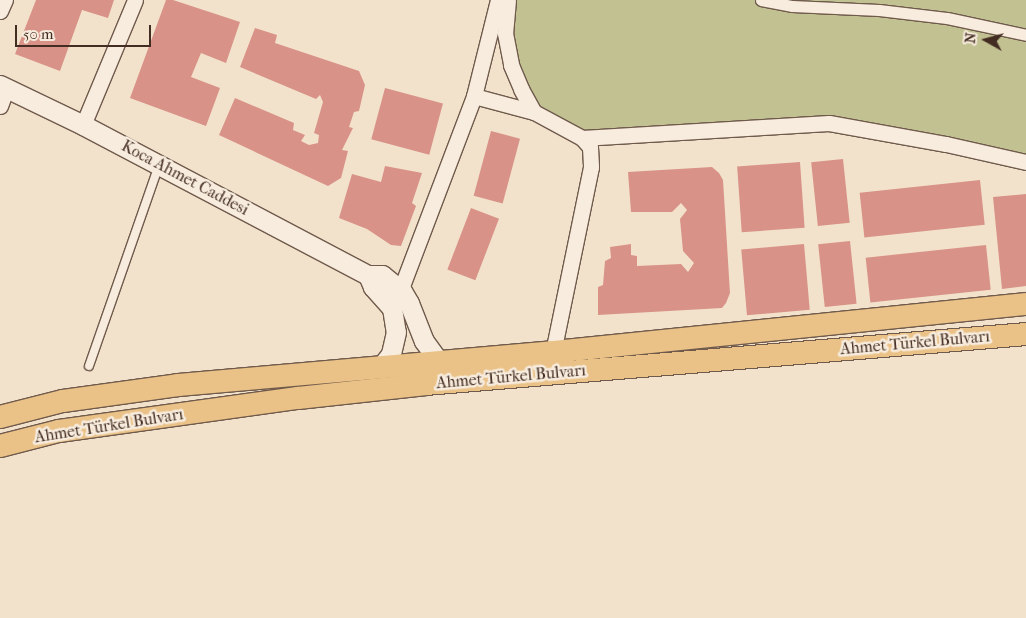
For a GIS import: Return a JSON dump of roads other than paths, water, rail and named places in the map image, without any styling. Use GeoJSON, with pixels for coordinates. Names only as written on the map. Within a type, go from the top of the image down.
{"type":"FeatureCollection","features":[{"type":"Feature","properties":{"kind":"main road","name":"Ahmet Türkel Bulvarı"},"geometry":{"type":"LineString","coordinates":[[0,417],[63,401],[178,385],[553,352],[1026,304]]}},
{"type":"Feature","properties":{"kind":"main road","name":"Ahmet Türkel Bulvarı"},"geometry":{"type":"LineString","coordinates":[[0,446],[59,431],[298,398],[426,384],[1026,334]]}},
{"type":"Feature","properties":{"kind":"street"},"geometry":{"type":"LineString","coordinates":[[0,11],[5,0]]}},
{"type":"Feature","properties":{"kind":"street"},"geometry":{"type":"LineString","coordinates":[[83,125],[135,0]]}},
{"type":"Feature","properties":{"kind":"street"},"geometry":{"type":"LineString","coordinates":[[392,308],[402,291],[474,96],[498,0]]}},
{"type":"Feature","properties":{"kind":"street"},"geometry":{"type":"LineString","coordinates":[[508,0],[506,33],[511,65],[534,112]]}},
{"type":"Feature","properties":{"kind":"street"},"geometry":{"type":"LineString","coordinates":[[761,0],[792,6],[864,5],[947,18],[1026,35]]}},
{"type":"Feature","properties":{"kind":"street"},"geometry":{"type":"LineString","coordinates":[[0,106],[3,86]]}},
{"type":"Feature","properties":{"kind":"street","name":"Koca Ahmet Caddesi"},"geometry":{"type":"LineString","coordinates":[[3,86],[83,125],[368,275],[382,275],[402,291]]}},
{"type":"Feature","properties":{"kind":"street"},"geometry":{"type":"LineString","coordinates":[[474,96],[534,112],[582,138],[590,146],[592,167],[553,352]]}},
{"type":"Feature","properties":{"kind":"street"},"geometry":{"type":"LineString","coordinates":[[582,138],[829,123],[946,144],[1026,162]]}},
{"type":"Feature","properties":{"kind":"street"},"geometry":{"type":"LineString","coordinates":[[368,275],[373,287],[392,308],[396,332],[391,354],[380,368]]}},
{"type":"Feature","properties":{"kind":"street"},"geometry":{"type":"LineString","coordinates":[[402,291],[409,302],[424,341],[439,362]]}},
{"type":"Feature","properties":{"kind":"lane"},"geometry":{"type":"LineString","coordinates":[[89,366],[159,165]]}}]}
